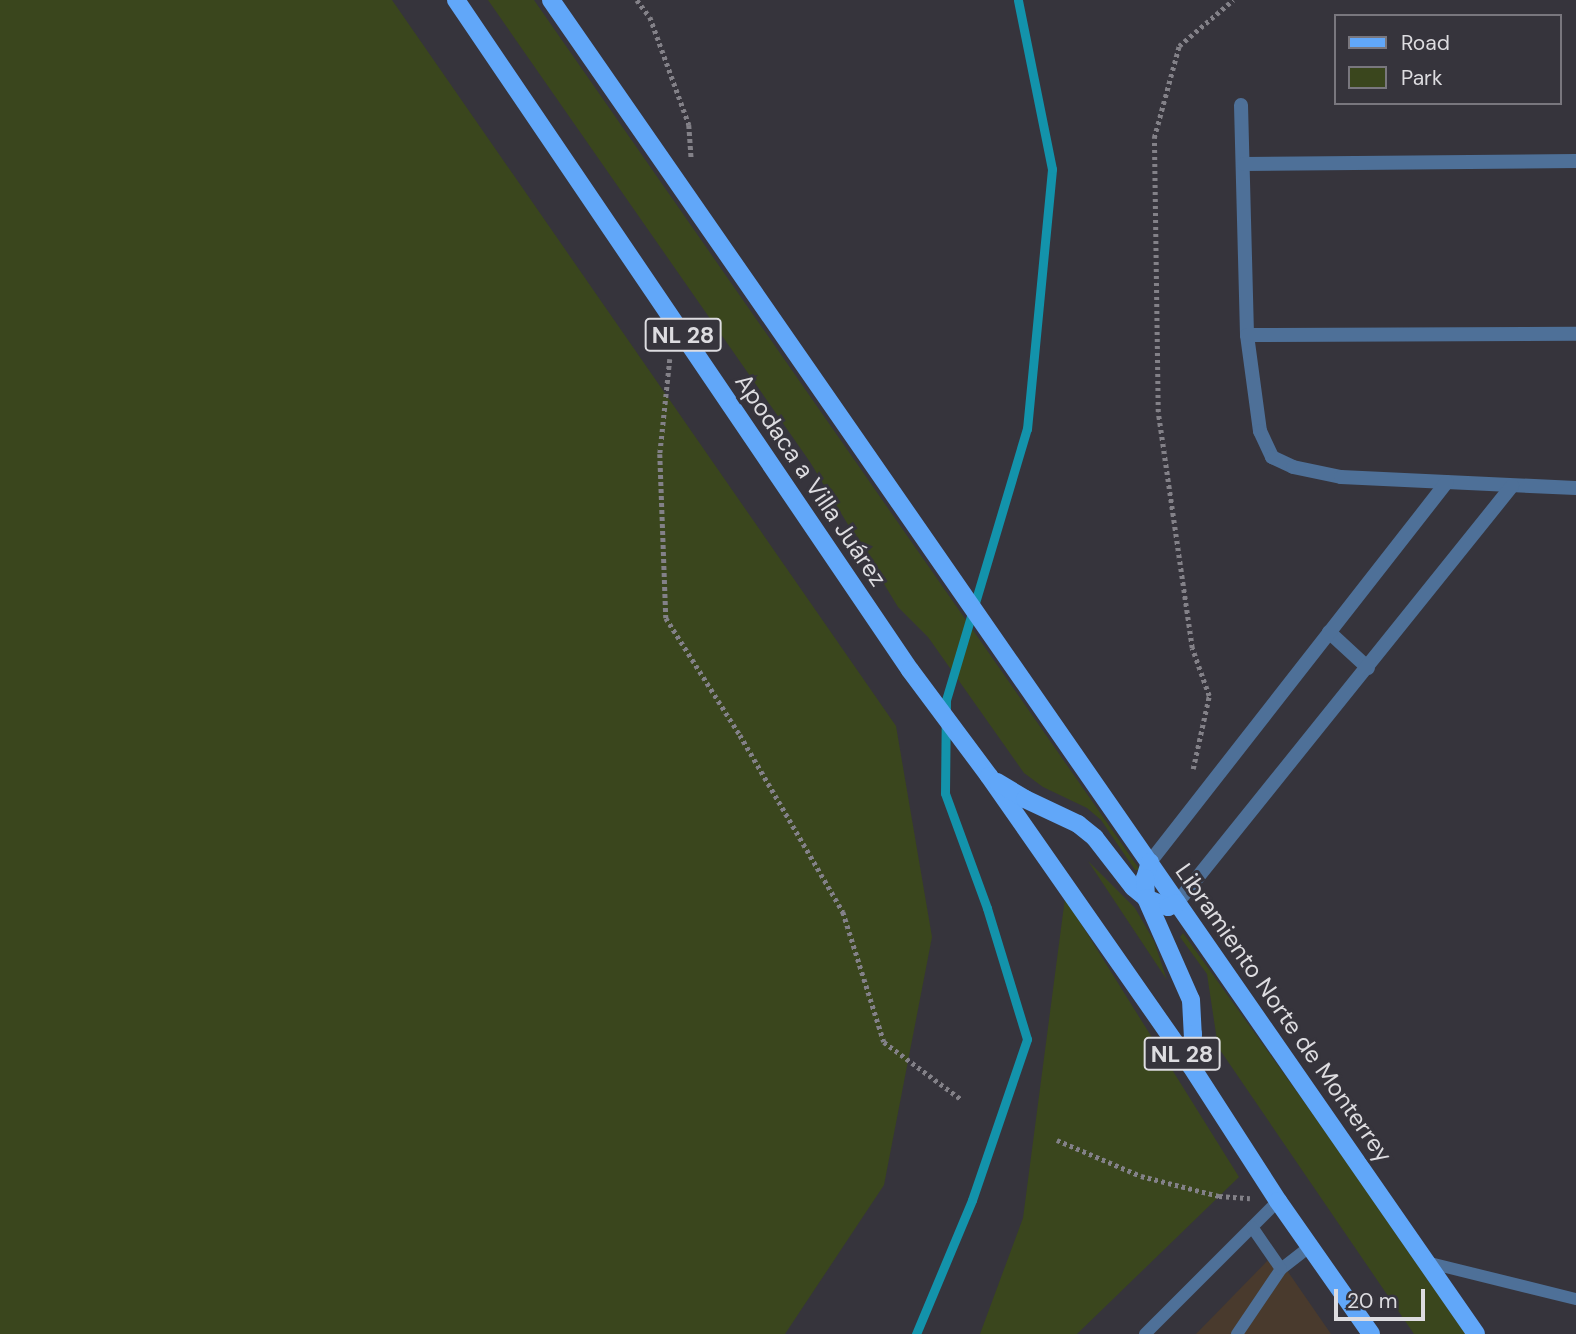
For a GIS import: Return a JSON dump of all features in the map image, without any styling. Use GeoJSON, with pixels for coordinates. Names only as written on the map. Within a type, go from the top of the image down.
{"type":"FeatureCollection","features":[{"type":"Feature","properties":{"kind":"main road","name":"Apodaca a Villa Juárez"},"geometry":{"type":"LineString","coordinates":[[456,0],[910,670],[989,776]]}},
{"type":"Feature","properties":{"kind":"main road","name":"Libramiento Norte de Monterrey"},"geometry":{"type":"LineString","coordinates":[[551,0],[1050,721],[1430,1263],[1476,1334]]}},
{"type":"Feature","properties":{"kind":"main road"},"geometry":{"type":"LineString","coordinates":[[989,776],[1025,799],[1078,824],[1095,838],[1133,887],[1146,898],[1168,907],[1177,903]]}},
{"type":"Feature","properties":{"kind":"main road","name":"NL 28"},"geometry":{"type":"LineString","coordinates":[[989,776],[1191,1066],[1279,1201],[1371,1334]]}},
{"type":"Feature","properties":{"kind":"main road"},"geometry":{"type":"LineString","coordinates":[[1150,862],[1145,878],[1146,898],[1191,1000],[1194,1034],[1191,1066]]}},
{"type":"Feature","properties":{"kind":"street"},"geometry":{"type":"LineString","coordinates":[[1241,105],[1247,335],[1260,431],[1272,457],[1293,467],[1341,477],[1576,488]]}},
{"type":"Feature","properties":{"kind":"street"},"geometry":{"type":"LineString","coordinates":[[1244,164],[1576,161]]}},
{"type":"Feature","properties":{"kind":"street"},"geometry":{"type":"LineString","coordinates":[[1247,335],[1576,334]]}},
{"type":"Feature","properties":{"kind":"street"},"geometry":{"type":"LineString","coordinates":[[1150,862],[1447,482]]}},
{"type":"Feature","properties":{"kind":"street"},"geometry":{"type":"LineString","coordinates":[[1177,903],[1512,486]]}},
{"type":"Feature","properties":{"kind":"street"},"geometry":{"type":"LineString","coordinates":[[1329,632],[1368,668]]}},
{"type":"Feature","properties":{"kind":"lane"},"geometry":{"type":"LineString","coordinates":[[1145,1334],[1279,1201]]}},
{"type":"Feature","properties":{"kind":"lane"},"geometry":{"type":"LineString","coordinates":[[1252,1227],[1280,1269]]}},
{"type":"Feature","properties":{"kind":"lane"},"geometry":{"type":"LineString","coordinates":[[1237,1334],[1280,1269],[1310,1246]]}},
{"type":"Feature","properties":{"kind":"lane"},"geometry":{"type":"LineString","coordinates":[[1430,1263],[1576,1299]]}},
{"type":"Feature","properties":{"kind":"path"},"geometry":{"type":"LineString","coordinates":[[637,0],[650,17],[689,125],[692,166]]}},
{"type":"Feature","properties":{"kind":"path"},"geometry":{"type":"LineString","coordinates":[[1192,771],[1209,696],[1192,648],[1157,412],[1154,138],[1179,46],[1233,0]]}},
{"type":"Feature","properties":{"kind":"path"},"geometry":{"type":"LineString","coordinates":[[674,322],[660,454],[666,618],[740,735],[843,912],[884,1042],[962,1100]]}},
{"type":"Feature","properties":{"kind":"path"},"geometry":{"type":"LineString","coordinates":[[1057,1140],[1141,1176],[1219,1196],[1279,1201]]}},
{"type":"Feature","properties":{"kind":"shaded area"},"geometry":{"type":"Polygon","coordinates":[[[1275,1253],[1331,1334],[1196,1334],[1275,1253]]]}},
{"type":"Feature","properties":{"kind":"green space"},"geometry":{"type":"Polygon","coordinates":[[[0,0],[392,0],[896,726],[932,937],[884,1185],[785,1334],[0,1334],[0,0]]]}},
{"type":"Feature","properties":{"kind":"green space"},"geometry":{"type":"Polygon","coordinates":[[[488,0],[534,0],[1140,870],[1135,870],[1101,820],[1087,808],[1043,787],[1024,773],[928,637],[898,607],[810,462],[488,0]]]}},
{"type":"Feature","properties":{"kind":"green space"},"geometry":{"type":"Polygon","coordinates":[[[1088,861],[1135,908],[1154,941],[1167,980],[1088,861]]]}},
{"type":"Feature","properties":{"kind":"green space"},"geometry":{"type":"Polygon","coordinates":[[[1065,898],[1239,1177],[1077,1334],[980,1334],[1023,1218],[1065,898]]]}},
{"type":"Feature","properties":{"kind":"green space"},"geometry":{"type":"Polygon","coordinates":[[[1183,933],[1467,1334],[1414,1334],[1218,1047],[1207,974],[1180,937],[1183,933]]]}},
{"type":"Feature","properties":{"kind":"waterway"},"geometry":{"type":"LineString","coordinates":[[916,1334],[972,1200],[1027,1039],[987,908],[945,793],[946,700],[1027,429],[1052,169],[1018,0]]}}]}
